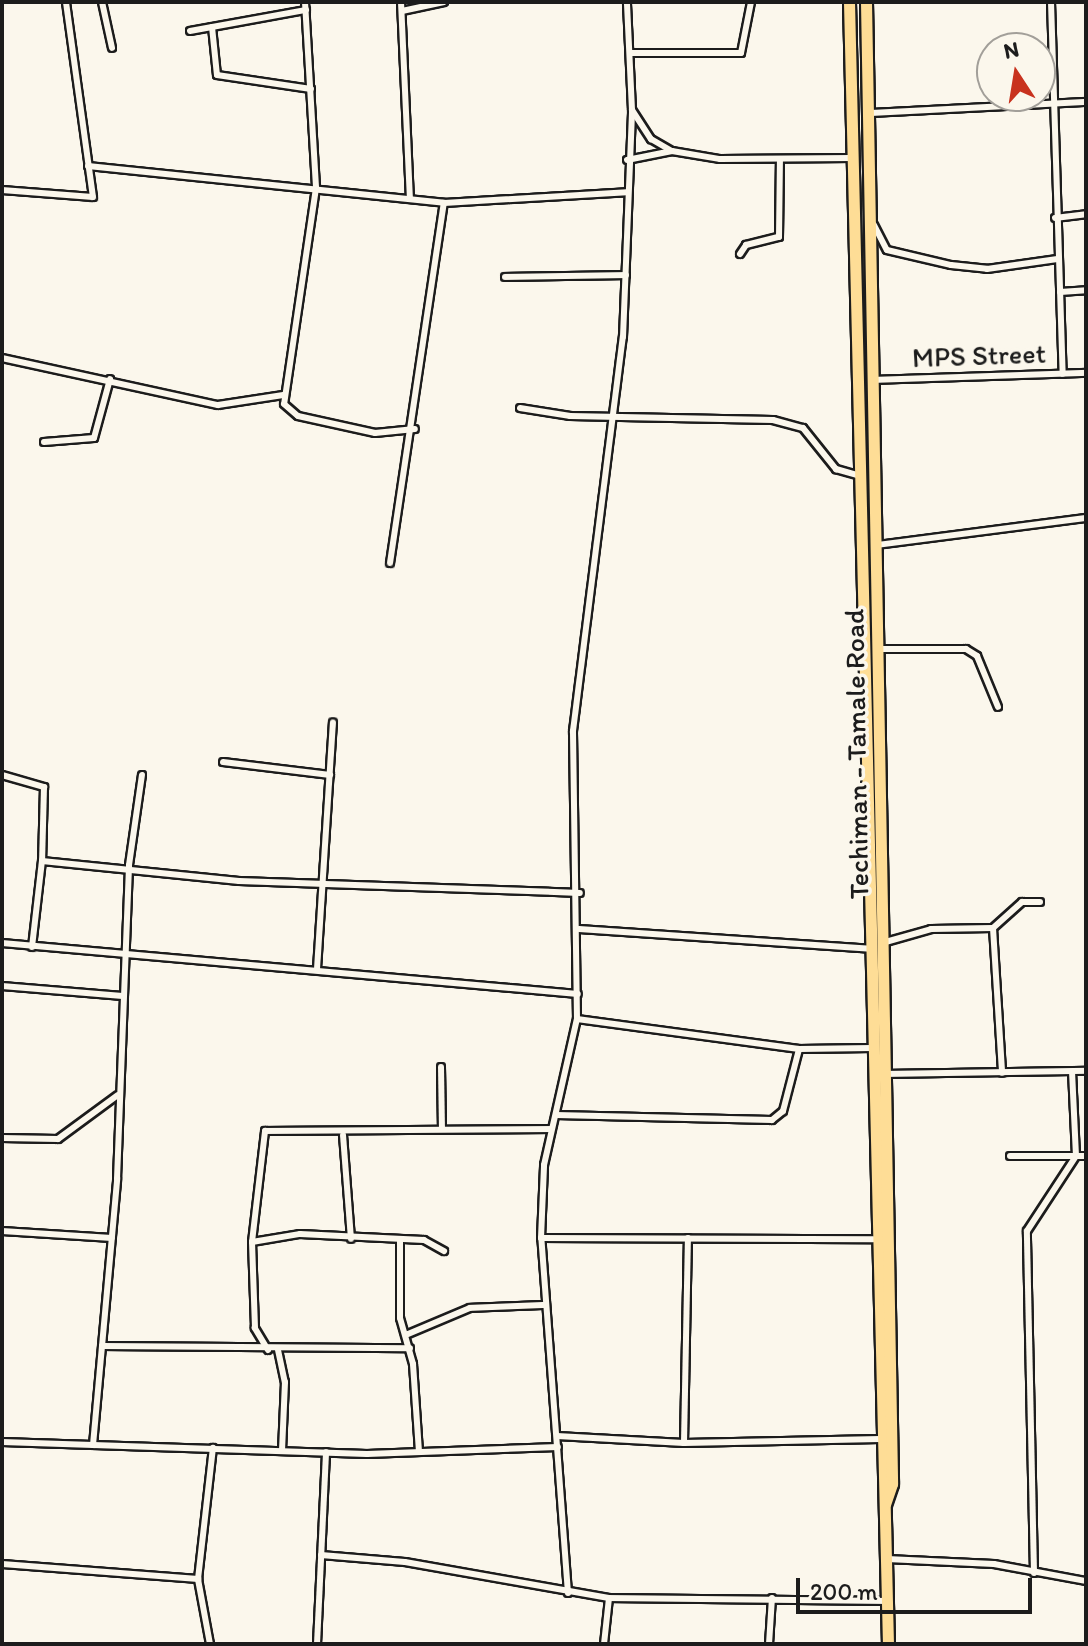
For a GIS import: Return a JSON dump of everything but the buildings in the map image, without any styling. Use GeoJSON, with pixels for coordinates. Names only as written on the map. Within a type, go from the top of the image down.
{"type":"FeatureCollection","features":[{"type":"Feature","properties":{"kind":"highway","name":"Techiman - Tamale Road"},"geometry":{"type":"LineString","coordinates":[[849,2],[861,476],[873,1239],[888,1644]]}},
{"type":"Feature","properties":{"kind":"highway","name":"Techiman - Tamale Road"},"geometry":{"type":"LineString","coordinates":[[866,2],[880,649],[892,1484],[885,1504]]}},
{"type":"Feature","properties":{"kind":"highway"},"geometry":{"type":"LineString","coordinates":[[852,158],[868,158]]}},
{"type":"Feature","properties":{"kind":"street"},"geometry":{"type":"LineString","coordinates":[[2,190],[90,201],[67,3],[77,2]]}},
{"type":"Feature","properties":{"kind":"street"},"geometry":{"type":"LineString","coordinates":[[102,2],[112,48]]}},
{"type":"Feature","properties":{"kind":"street"},"geometry":{"type":"LineString","coordinates":[[401,2],[410,199]]}},
{"type":"Feature","properties":{"kind":"street"},"geometry":{"type":"LineString","coordinates":[[402,11],[444,2]]}},
{"type":"Feature","properties":{"kind":"street"},"geometry":{"type":"LineString","coordinates":[[568,1593],[541,1238],[551,1129],[577,1019],[580,893],[573,731],[615,414],[626,275],[627,160],[632,110],[627,2]]}},
{"type":"Feature","properties":{"kind":"street"},"geometry":{"type":"LineString","coordinates":[[630,53],[741,53],[751,2]]}},
{"type":"Feature","properties":{"kind":"street"},"geometry":{"type":"LineString","coordinates":[[1051,2],[1051,32]]}},
{"type":"Feature","properties":{"kind":"street"},"geometry":{"type":"LineString","coordinates":[[190,31],[306,6],[316,188],[283,395],[298,416],[375,433],[415,429]]}},
{"type":"Feature","properties":{"kind":"street"},"geometry":{"type":"LineString","coordinates":[[212,27],[217,75],[311,89]]}},
{"type":"Feature","properties":{"kind":"street"},"geometry":{"type":"LineString","coordinates":[[1056,103],[1086,102]]}},
{"type":"Feature","properties":{"kind":"street"},"geometry":{"type":"LineString","coordinates":[[869,113],[976,107]]}},
{"type":"Feature","properties":{"kind":"street"},"geometry":{"type":"LineString","coordinates":[[632,110],[651,139],[672,151]]}},
{"type":"Feature","properties":{"kind":"street"},"geometry":{"type":"LineString","coordinates":[[1050,112],[1063,374]]}},
{"type":"Feature","properties":{"kind":"street"},"geometry":{"type":"LineString","coordinates":[[627,160],[672,151],[780,159],[852,158]]}},
{"type":"Feature","properties":{"kind":"street"},"geometry":{"type":"LineString","coordinates":[[740,254],[746,245],[779,237],[780,159]]}},
{"type":"Feature","properties":{"kind":"street"},"geometry":{"type":"LineString","coordinates":[[88,166],[444,203],[627,192]]}},
{"type":"Feature","properties":{"kind":"street"},"geometry":{"type":"LineString","coordinates":[[390,563],[415,429],[444,203]]}},
{"type":"Feature","properties":{"kind":"street"},"geometry":{"type":"LineString","coordinates":[[871,214],[879,241],[896,255],[979,269],[1057,259]]}},
{"type":"Feature","properties":{"kind":"street"},"geometry":{"type":"LineString","coordinates":[[1055,218],[1086,214]]}},
{"type":"Feature","properties":{"kind":"street"},"geometry":{"type":"LineString","coordinates":[[505,277],[626,275]]}},
{"type":"Feature","properties":{"kind":"street"},"geometry":{"type":"LineString","coordinates":[[1060,292],[1086,290]]}},
{"type":"Feature","properties":{"kind":"street"},"geometry":{"type":"LineString","coordinates":[[2,358],[110,379],[218,405],[283,395]]}},
{"type":"Feature","properties":{"kind":"street","name":"MPS Street"},"geometry":{"type":"LineString","coordinates":[[873,380],[1086,373]]}},
{"type":"Feature","properties":{"kind":"street"},"geometry":{"type":"LineString","coordinates":[[44,442],[94,438],[110,379]]}},
{"type":"Feature","properties":{"kind":"street"},"geometry":{"type":"LineString","coordinates":[[520,408],[788,424],[803,428],[836,469],[861,476]]}},
{"type":"Feature","properties":{"kind":"street"},"geometry":{"type":"LineString","coordinates":[[877,545],[1086,518]]}},
{"type":"Feature","properties":{"kind":"street"},"geometry":{"type":"LineString","coordinates":[[880,649],[966,649],[977,656],[998,707]]}},
{"type":"Feature","properties":{"kind":"street"},"geometry":{"type":"LineString","coordinates":[[317,969],[333,723]]}},
{"type":"Feature","properties":{"kind":"street"},"geometry":{"type":"LineString","coordinates":[[223,762],[330,775]]}},
{"type":"Feature","properties":{"kind":"street"},"geometry":{"type":"LineString","coordinates":[[2,775],[44,787],[42,861],[32,947]]}},
{"type":"Feature","properties":{"kind":"street"},"geometry":{"type":"LineString","coordinates":[[93,1445],[112,1238],[129,865],[142,775]]}},
{"type":"Feature","properties":{"kind":"street"},"geometry":{"type":"LineString","coordinates":[[42,861],[129,865],[324,884],[580,893]]}},
{"type":"Feature","properties":{"kind":"street"},"geometry":{"type":"LineString","coordinates":[[882,943],[931,929],[993,928],[1022,902],[1040,902]]}},
{"type":"Feature","properties":{"kind":"street"},"geometry":{"type":"LineString","coordinates":[[993,928],[1002,1073]]}},
{"type":"Feature","properties":{"kind":"street"},"geometry":{"type":"LineString","coordinates":[[579,929],[870,949]]}},
{"type":"Feature","properties":{"kind":"street"},"geometry":{"type":"LineString","coordinates":[[2,943],[578,994]]}},
{"type":"Feature","properties":{"kind":"street"},"geometry":{"type":"LineString","coordinates":[[2,986],[123,996]]}},
{"type":"Feature","properties":{"kind":"street"},"geometry":{"type":"LineString","coordinates":[[577,1019],[799,1049],[872,1048]]}},
{"type":"Feature","properties":{"kind":"street"},"geometry":{"type":"LineString","coordinates":[[556,1115],[772,1120],[783,1111],[799,1049]]}},
{"type":"Feature","properties":{"kind":"street"},"geometry":{"type":"LineString","coordinates":[[441,1067],[442,1129]]}},
{"type":"Feature","properties":{"kind":"street"},"geometry":{"type":"LineString","coordinates":[[885,1074],[1086,1071]]}},
{"type":"Feature","properties":{"kind":"street"},"geometry":{"type":"LineString","coordinates":[[1034,1573],[1027,1231],[1076,1156],[1072,1072]]}},
{"type":"Feature","properties":{"kind":"street"},"geometry":{"type":"LineString","coordinates":[[2,1138],[50,1142],[118,1095]]}},
{"type":"Feature","properties":{"kind":"street"},"geometry":{"type":"LineString","coordinates":[[268,1350],[255,1328],[252,1242],[265,1131],[343,1135],[442,1129],[551,1129]]}},
{"type":"Feature","properties":{"kind":"street"},"geometry":{"type":"LineString","coordinates":[[343,1135],[351,1239]]}},
{"type":"Feature","properties":{"kind":"street"},"geometry":{"type":"LineString","coordinates":[[1010,1156],[1086,1156]]}},
{"type":"Feature","properties":{"kind":"street"},"geometry":{"type":"LineString","coordinates":[[2,1231],[112,1238]]}},
{"type":"Feature","properties":{"kind":"street"},"geometry":{"type":"LineString","coordinates":[[252,1242],[300,1234],[436,1242],[444,1251]]}},
{"type":"Feature","properties":{"kind":"street"},"geometry":{"type":"LineString","coordinates":[[541,1238],[873,1239]]}},
{"type":"Feature","properties":{"kind":"street"},"geometry":{"type":"LineString","coordinates":[[684,1443],[688,1238]]}},
{"type":"Feature","properties":{"kind":"street"},"geometry":{"type":"LineString","coordinates":[[400,1240],[400,1318],[408,1334],[410,1348],[419,1452]]}},
{"type":"Feature","properties":{"kind":"street"},"geometry":{"type":"LineString","coordinates":[[408,1334],[470,1308],[546,1305]]}},
{"type":"Feature","properties":{"kind":"street"},"geometry":{"type":"LineString","coordinates":[[102,1346],[268,1350],[410,1348]]}},
{"type":"Feature","properties":{"kind":"street"},"geometry":{"type":"LineString","coordinates":[[278,1350],[285,1382],[282,1451]]}},
{"type":"Feature","properties":{"kind":"street"},"geometry":{"type":"LineString","coordinates":[[557,1436],[684,1443],[880,1439]]}},
{"type":"Feature","properties":{"kind":"street"},"geometry":{"type":"LineString","coordinates":[[2,1442],[326,1452],[558,1447]]}},
{"type":"Feature","properties":{"kind":"street"},"geometry":{"type":"LineString","coordinates":[[210,1644],[198,1579],[213,1448]]}},
{"type":"Feature","properties":{"kind":"street"},"geometry":{"type":"LineString","coordinates":[[317,1644],[326,1452]]}},
{"type":"Feature","properties":{"kind":"street"},"geometry":{"type":"LineString","coordinates":[[321,1555],[405,1562],[609,1598],[887,1601]]}},
{"type":"Feature","properties":{"kind":"street"},"geometry":{"type":"LineString","coordinates":[[887,1559],[1086,1581]]}},
{"type":"Feature","properties":{"kind":"street"},"geometry":{"type":"LineString","coordinates":[[2,1564],[198,1579]]}},
{"type":"Feature","properties":{"kind":"street"},"geometry":{"type":"LineString","coordinates":[[604,1644],[609,1598]]}},
{"type":"Feature","properties":{"kind":"street"},"geometry":{"type":"LineString","coordinates":[[769,1644],[772,1598]]}}]}
